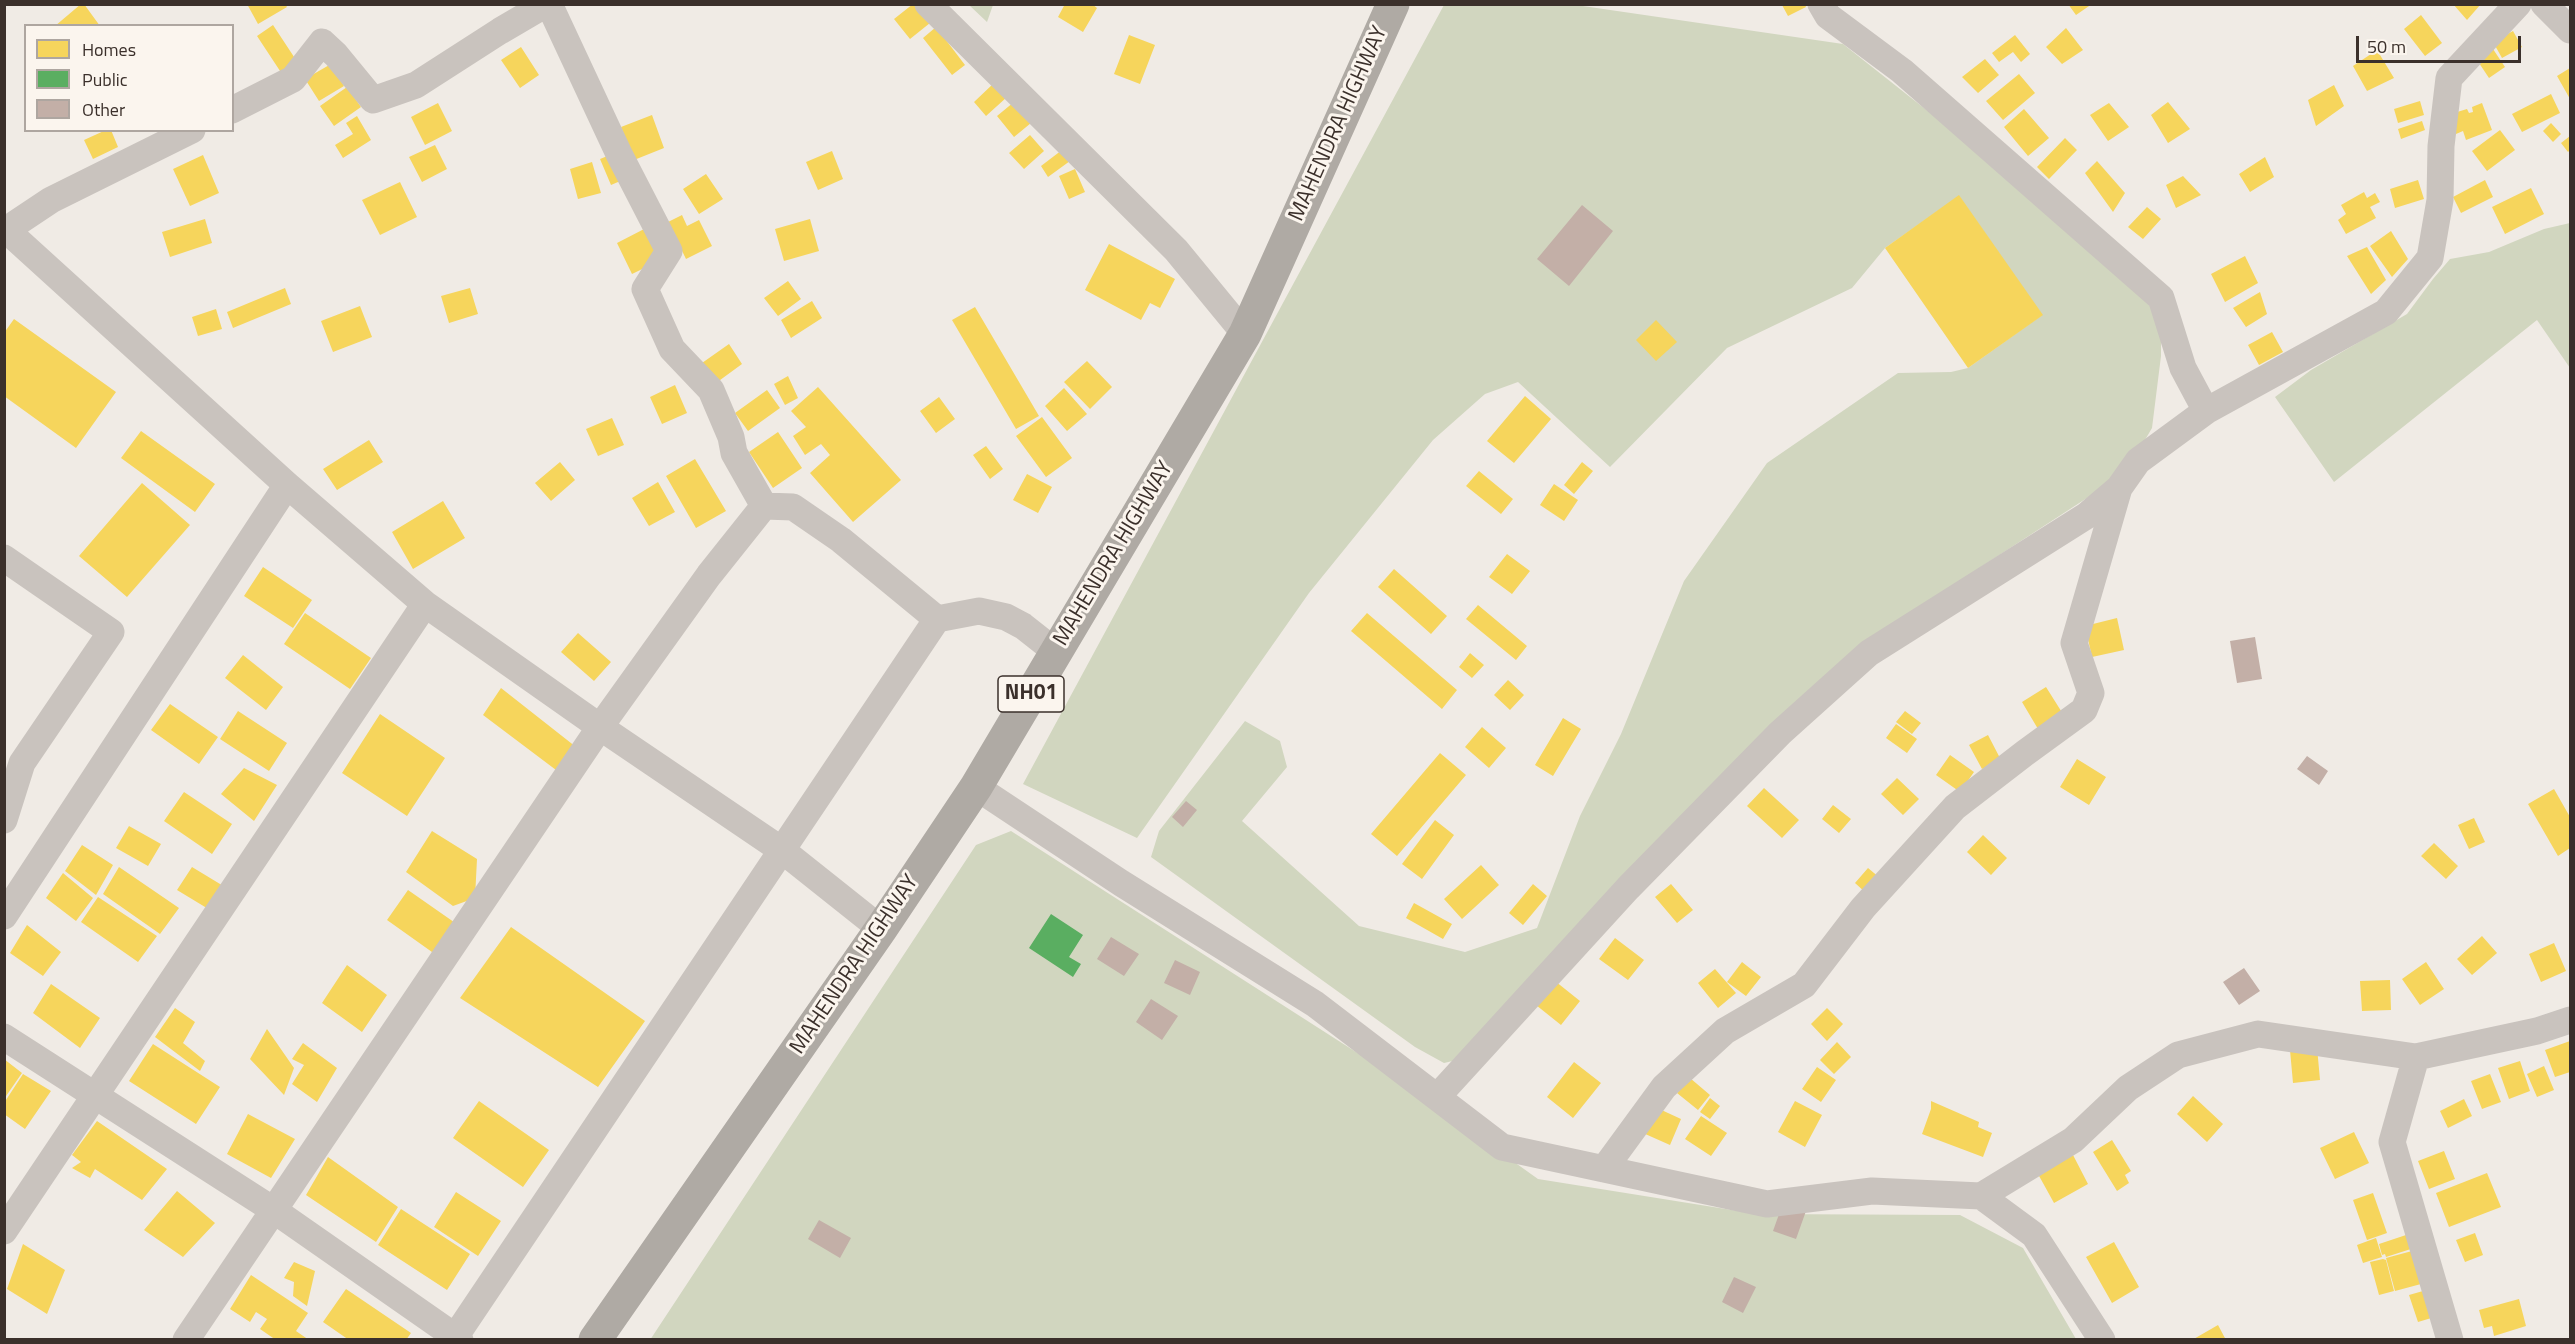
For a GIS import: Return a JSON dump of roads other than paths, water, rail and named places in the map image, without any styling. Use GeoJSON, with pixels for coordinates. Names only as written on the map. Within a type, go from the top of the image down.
{"type":"FeatureCollection","features":[{"type":"Feature","properties":{"kind":"highway","name":"MAHENDRA HIGHWAY"},"geometry":{"type":"LineString","coordinates":[[595,1340],[881,929],[976,787],[1245,334],[1393,4]]}},
{"type":"Feature","properties":{"kind":"street"},"geometry":{"type":"LineString","coordinates":[[234,109],[293,79],[322,42],[336,55],[373,100],[416,85],[500,30],[548,4],[619,154],[669,251],[645,289],[672,349],[711,390],[731,437],[734,453],[764,506]]}},
{"type":"Feature","properties":{"kind":"street"},"geometry":{"type":"LineString","coordinates":[[928,4],[1168,242],[1245,334]]}},
{"type":"Feature","properties":{"kind":"street"},"geometry":{"type":"LineString","coordinates":[[1821,4],[1828,16],[1902,71],[2161,298],[2183,368],[2206,411]]}},
{"type":"Feature","properties":{"kind":"street"},"geometry":{"type":"LineString","coordinates":[[1437,1097],[1628,888],[1780,733],[1869,653],[2086,516],[2119,488],[2138,461],[2206,411],[2386,312],[2430,258],[2440,200],[2441,146],[2449,78],[2518,4]]}},
{"type":"Feature","properties":{"kind":"street"},"geometry":{"type":"LineString","coordinates":[[2544,4],[2571,30]]}},
{"type":"Feature","properties":{"kind":"street"},"geometry":{"type":"LineString","coordinates":[[188,132],[51,200],[7,230],[287,484],[425,604],[600,727],[783,851],[881,929]]}},
{"type":"Feature","properties":{"kind":"street"},"geometry":{"type":"LineString","coordinates":[[4,916],[287,484]]}},
{"type":"Feature","properties":{"kind":"street"},"geometry":{"type":"LineString","coordinates":[[1604,1168],[1664,1087],[1725,1031],[1804,985],[1863,908],[1955,807],[2084,710],[2091,693],[2074,643],[2119,488]]}},
{"type":"Feature","properties":{"kind":"street"},"geometry":{"type":"LineString","coordinates":[[764,506],[793,507],[841,540],[937,619]]}},
{"type":"Feature","properties":{"kind":"street"},"geometry":{"type":"LineString","coordinates":[[186,1340],[600,727],[709,575],[764,506]]}},
{"type":"Feature","properties":{"kind":"street"},"geometry":{"type":"LineString","coordinates":[[4,558],[111,632],[22,763],[4,820]]}},
{"type":"Feature","properties":{"kind":"street"},"geometry":{"type":"LineString","coordinates":[[4,1231],[425,604]]}},
{"type":"Feature","properties":{"kind":"street"},"geometry":{"type":"LineString","coordinates":[[4,1037],[275,1211],[456,1339],[937,619],[979,611],[1006,617],[1023,626],[1056,652]]}},
{"type":"Feature","properties":{"kind":"street"},"geometry":{"type":"LineString","coordinates":[[976,787],[1121,883],[1315,1004],[1502,1147],[1767,1204],[1872,1191],[1981,1196],[2034,1235],[2102,1340]]}},
{"type":"Feature","properties":{"kind":"street"},"geometry":{"type":"LineString","coordinates":[[1981,1196],[2073,1140],[2128,1088],[2178,1055],[2258,1034],[2416,1057],[2537,1031],[2571,1020]]}},
{"type":"Feature","properties":{"kind":"street"},"geometry":{"type":"LineString","coordinates":[[2416,1057],[2392,1142],[2450,1340]]}}]}
